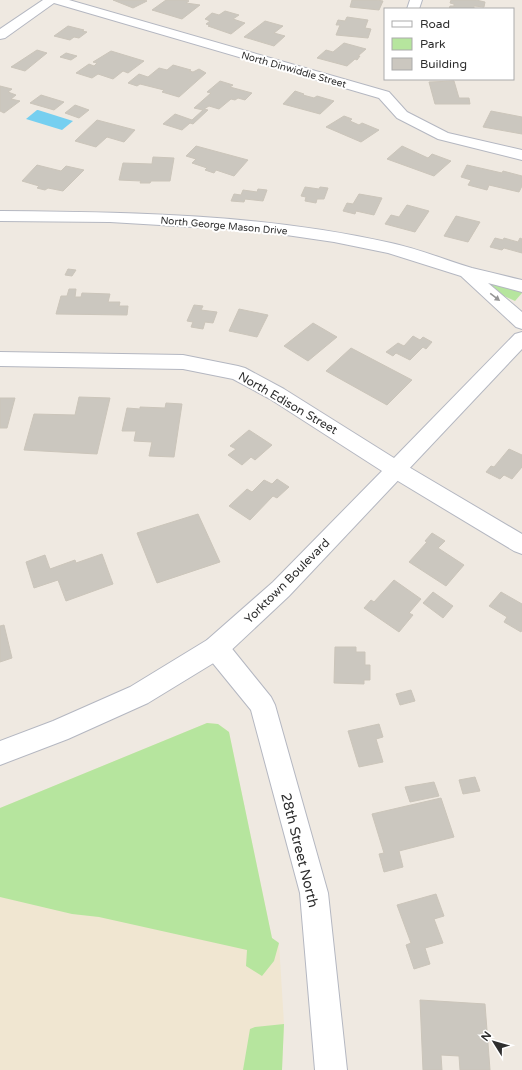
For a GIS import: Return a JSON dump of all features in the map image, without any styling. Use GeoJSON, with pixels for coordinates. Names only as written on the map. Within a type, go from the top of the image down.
{"type":"FeatureCollection","features":[{"type":"Feature","properties":{"kind":"street"},"geometry":{"type":"LineString","coordinates":[[0,35],[51,0]]}},
{"type":"Feature","properties":{"kind":"street","name":"North Dinwiddie Street"},"geometry":{"type":"LineString","coordinates":[[56,0],[386,90],[402,115],[443,136],[522,155]]}},
{"type":"Feature","properties":{"kind":"street","name":"North George Mason Drive"},"geometry":{"type":"LineString","coordinates":[[0,216],[110,217],[259,226],[334,237],[391,248],[467,272],[522,286]]}},
{"type":"Feature","properties":{"kind":"street","name":"North George Mason Drive"},"geometry":{"type":"LineString","coordinates":[[467,272],[488,292],[511,310],[522,323]]}},
{"type":"Feature","properties":{"kind":"street","name":"Yorktown Boulevard"},"geometry":{"type":"LineString","coordinates":[[0,752],[59,731],[140,695],[216,648],[281,589],[522,338]]}},
{"type":"Feature","properties":{"kind":"street","name":"North Edison Street"},"geometry":{"type":"LineString","coordinates":[[0,359],[183,362],[238,373],[277,394],[522,545]]}},
{"type":"Feature","properties":{"kind":"street","name":"28th Street North"},"geometry":{"type":"LineString","coordinates":[[216,648],[262,705],[312,886],[315,901],[331,1070]]}},
{"type":"Feature","properties":{"kind":"shaded area"},"geometry":{"type":"Polygon","coordinates":[[[207,723],[218,724],[229,732],[272,938],[279,943],[284,1024],[282,1070],[0,1070],[0,808],[207,723]]]}},
{"type":"Feature","properties":{"kind":"green space"},"geometry":{"type":"Polygon","coordinates":[[[493,283],[522,293],[515,301],[504,296],[488,284],[493,283]]]}},
{"type":"Feature","properties":{"kind":"green space"},"geometry":{"type":"Polygon","coordinates":[[[207,723],[218,724],[229,732],[272,938],[279,943],[274,961],[262,976],[246,966],[247,950],[99,917],[72,914],[0,897],[0,808],[207,723]]]}},
{"type":"Feature","properties":{"kind":"green space"},"geometry":{"type":"Polygon","coordinates":[[[284,1024],[282,1070],[243,1070],[250,1029],[255,1027],[284,1024]]]}},
{"type":"Feature","properties":{"kind":"water"},"geometry":{"type":"Polygon","coordinates":[[[37,110],[73,121],[62,130],[26,119],[37,110]]]}},
{"type":"Feature","properties":{"kind":"building"},"geometry":{"type":"Polygon","coordinates":[[[113,0],[145,0],[147,1],[133,8],[113,0]]]}},
{"type":"Feature","properties":{"kind":"building"},"geometry":{"type":"Polygon","coordinates":[[[166,0],[187,0],[189,1],[186,3],[200,5],[182,19],[152,10],[166,0]]]}},
{"type":"Feature","properties":{"kind":"building"},"geometry":{"type":"Polygon","coordinates":[[[352,0],[383,1],[379,10],[350,7],[352,0]]]}},
{"type":"Feature","properties":{"kind":"building"},"geometry":{"type":"Polygon","coordinates":[[[451,0],[476,0],[485,2],[484,7],[474,6],[474,8],[449,8],[450,6],[454,6],[454,4],[450,3],[451,0]]]}},
{"type":"Feature","properties":{"kind":"building"},"geometry":{"type":"Polygon","coordinates":[[[225,11],[239,15],[233,19],[245,23],[231,34],[206,24],[210,21],[205,19],[212,13],[219,15],[225,11]]]}},
{"type":"Feature","properties":{"kind":"building"},"geometry":{"type":"Polygon","coordinates":[[[347,17],[368,20],[365,28],[371,29],[368,38],[336,35],[340,25],[336,25],[338,20],[345,21],[347,17]]]}},
{"type":"Feature","properties":{"kind":"building"},"geometry":{"type":"Polygon","coordinates":[[[265,21],[283,26],[274,33],[285,36],[274,46],[244,37],[265,21]]]}},
{"type":"Feature","properties":{"kind":"building"},"geometry":{"type":"Polygon","coordinates":[[[68,26],[87,32],[79,38],[74,37],[70,40],[54,36],[68,26]]]}},
{"type":"Feature","properties":{"kind":"building"},"geometry":{"type":"Polygon","coordinates":[[[344,43],[366,49],[358,56],[360,56],[357,60],[355,59],[347,66],[317,58],[326,50],[333,52],[344,43]]]}},
{"type":"Feature","properties":{"kind":"building"},"geometry":{"type":"Polygon","coordinates":[[[37,50],[47,53],[25,71],[11,67],[37,50]]]}},
{"type":"Feature","properties":{"kind":"building"},"geometry":{"type":"Polygon","coordinates":[[[111,51],[144,61],[128,73],[123,71],[113,79],[98,74],[92,78],[76,73],[89,64],[94,66],[97,63],[93,62],[111,51]]]}},
{"type":"Feature","properties":{"kind":"building"},"geometry":{"type":"Polygon","coordinates":[[[66,53],[77,56],[71,60],[60,57],[66,53]]]}},
{"type":"Feature","properties":{"kind":"building"},"geometry":{"type":"Polygon","coordinates":[[[173,65],[191,70],[189,71],[193,72],[199,69],[206,73],[179,97],[162,92],[164,90],[140,84],[137,86],[128,83],[139,74],[148,77],[159,68],[167,70],[173,65]]]}},
{"type":"Feature","properties":{"kind":"building"},"geometry":{"type":"Polygon","coordinates":[[[220,81],[233,85],[230,87],[252,93],[245,100],[238,98],[235,100],[231,99],[219,109],[209,106],[204,109],[208,110],[193,124],[190,123],[182,130],[163,124],[175,114],[192,120],[203,110],[194,108],[211,93],[207,92],[220,81]]]}},
{"type":"Feature","properties":{"kind":"building"},"geometry":{"type":"Polygon","coordinates":[[[454,81],[459,98],[469,98],[470,104],[435,104],[429,82],[454,81]]]}},
{"type":"Feature","properties":{"kind":"building"},"geometry":{"type":"Polygon","coordinates":[[[0,86],[12,89],[8,92],[16,95],[11,99],[20,101],[4,113],[0,111],[0,86]]]}},
{"type":"Feature","properties":{"kind":"building"},"geometry":{"type":"Polygon","coordinates":[[[295,91],[314,98],[317,96],[334,101],[320,114],[283,104],[295,91]]]}},
{"type":"Feature","properties":{"kind":"building"},"geometry":{"type":"Polygon","coordinates":[[[41,95],[64,102],[54,110],[30,103],[41,95]]]}},
{"type":"Feature","properties":{"kind":"building"},"geometry":{"type":"Polygon","coordinates":[[[75,105],[89,110],[79,118],[65,113],[75,105]]]}},
{"type":"Feature","properties":{"kind":"building"},"geometry":{"type":"Polygon","coordinates":[[[491,111],[522,117],[522,134],[483,127],[491,111]]]}},
{"type":"Feature","properties":{"kind":"building"},"geometry":{"type":"Polygon","coordinates":[[[344,116],[352,119],[350,121],[359,125],[362,123],[379,130],[361,142],[326,127],[344,116]]]}},
{"type":"Feature","properties":{"kind":"building"},"geometry":{"type":"Polygon","coordinates":[[[97,120],[135,130],[124,142],[107,137],[96,147],[75,141],[97,120]]]}},
{"type":"Feature","properties":{"kind":"building"},"geometry":{"type":"Polygon","coordinates":[[[196,146],[248,160],[234,176],[216,170],[214,173],[205,170],[207,168],[192,163],[196,159],[186,156],[196,146]]]}},
{"type":"Feature","properties":{"kind":"building"},"geometry":{"type":"Polygon","coordinates":[[[402,146],[428,158],[432,154],[451,161],[434,176],[387,159],[402,146]]]}},
{"type":"Feature","properties":{"kind":"building"},"geometry":{"type":"Polygon","coordinates":[[[153,157],[174,158],[170,181],[151,181],[150,183],[140,183],[141,181],[119,180],[123,163],[152,164],[153,157]]]}},
{"type":"Feature","properties":{"kind":"building"},"geometry":{"type":"Polygon","coordinates":[[[37,165],[61,171],[66,166],[84,170],[63,191],[48,188],[45,190],[37,188],[39,186],[22,181],[37,165]]]}},
{"type":"Feature","properties":{"kind":"building"},"geometry":{"type":"Polygon","coordinates":[[[467,165],[522,176],[522,186],[519,192],[489,185],[487,190],[468,185],[471,180],[461,177],[467,165]]]}},
{"type":"Feature","properties":{"kind":"building"},"geometry":{"type":"Polygon","coordinates":[[[305,187],[319,189],[320,187],[328,188],[324,199],[317,199],[316,203],[305,201],[306,197],[301,196],[305,187]]]}},
{"type":"Feature","properties":{"kind":"building"},"geometry":{"type":"Polygon","coordinates":[[[258,189],[267,190],[263,201],[245,199],[244,202],[231,201],[234,194],[241,195],[243,190],[257,192],[258,189]]]}},
{"type":"Feature","properties":{"kind":"building"},"geometry":{"type":"Polygon","coordinates":[[[359,194],[382,198],[374,215],[356,211],[355,214],[343,211],[347,203],[353,204],[359,194]]]}},
{"type":"Feature","properties":{"kind":"building"},"geometry":{"type":"Polygon","coordinates":[[[407,205],[429,211],[415,232],[385,224],[391,215],[399,217],[407,205]]]}},
{"type":"Feature","properties":{"kind":"building"},"geometry":{"type":"Polygon","coordinates":[[[456,216],[480,222],[468,242],[444,236],[456,216]]]}},
{"type":"Feature","properties":{"kind":"building"},"geometry":{"type":"Polygon","coordinates":[[[495,238],[503,240],[504,238],[518,242],[520,238],[522,239],[522,253],[504,248],[502,250],[490,247],[495,238]]]}},
{"type":"Feature","properties":{"kind":"building"},"geometry":{"type":"Polygon","coordinates":[[[68,269],[76,270],[72,276],[65,275],[68,269]]]}},
{"type":"Feature","properties":{"kind":"building"},"geometry":{"type":"Polygon","coordinates":[[[69,289],[76,289],[75,297],[81,297],[82,293],[110,294],[108,302],[120,302],[119,306],[128,306],[127,315],[56,314],[61,296],[67,296],[69,289]]]}},
{"type":"Feature","properties":{"kind":"building"},"geometry":{"type":"Polygon","coordinates":[[[194,305],[203,306],[201,310],[217,312],[213,323],[205,322],[203,329],[191,327],[193,322],[187,321],[194,305]]]}},
{"type":"Feature","properties":{"kind":"building"},"geometry":{"type":"Polygon","coordinates":[[[239,309],[268,315],[257,337],[229,331],[239,309]]]}},
{"type":"Feature","properties":{"kind":"building"},"geometry":{"type":"Polygon","coordinates":[[[313,323],[337,337],[308,361],[284,346],[313,323]]]}},
{"type":"Feature","properties":{"kind":"building"},"geometry":{"type":"Polygon","coordinates":[[[413,336],[420,340],[423,337],[432,342],[426,349],[423,347],[410,360],[396,353],[393,356],[386,352],[398,343],[404,346],[413,336]]]}},
{"type":"Feature","properties":{"kind":"building"},"geometry":{"type":"Polygon","coordinates":[[[351,348],[412,380],[387,405],[326,371],[351,348]]]}},
{"type":"Feature","properties":{"kind":"building"},"geometry":{"type":"Polygon","coordinates":[[[79,397],[110,398],[97,454],[24,450],[34,414],[75,415],[79,397]]]}},
{"type":"Feature","properties":{"kind":"building"},"geometry":{"type":"Polygon","coordinates":[[[0,398],[15,398],[7,428],[0,428],[0,398]]]}},
{"type":"Feature","properties":{"kind":"building"},"geometry":{"type":"Polygon","coordinates":[[[166,403],[182,404],[174,457],[149,456],[152,442],[134,441],[136,431],[122,431],[127,408],[165,408],[166,403]]]}},
{"type":"Feature","properties":{"kind":"building"},"geometry":{"type":"Polygon","coordinates":[[[249,430],[272,445],[255,460],[251,457],[242,465],[228,455],[236,449],[230,446],[249,430]]]}},
{"type":"Feature","properties":{"kind":"building"},"geometry":{"type":"Polygon","coordinates":[[[509,449],[522,455],[522,467],[512,479],[504,475],[500,479],[486,472],[491,466],[494,467],[509,449]]]}},
{"type":"Feature","properties":{"kind":"building"},"geometry":{"type":"Polygon","coordinates":[[[277,479],[289,487],[277,498],[273,496],[250,520],[229,506],[247,489],[252,492],[264,480],[272,484],[277,479]]]}},
{"type":"Feature","properties":{"kind":"building"},"geometry":{"type":"Polygon","coordinates":[[[198,514],[220,562],[157,583],[137,533],[198,514]]]}},
{"type":"Feature","properties":{"kind":"building"},"geometry":{"type":"Polygon","coordinates":[[[432,533],[445,541],[438,548],[464,565],[446,586],[409,562],[427,542],[425,541],[432,533]]]}},
{"type":"Feature","properties":{"kind":"building"},"geometry":{"type":"Polygon","coordinates":[[[102,554],[113,584],[66,601],[58,580],[34,588],[26,562],[45,555],[50,569],[75,560],[76,563],[102,554]]]}},
{"type":"Feature","properties":{"kind":"building"},"geometry":{"type":"Polygon","coordinates":[[[394,580],[421,599],[409,613],[413,615],[399,632],[364,608],[371,600],[374,602],[394,580]]]}},
{"type":"Feature","properties":{"kind":"building"},"geometry":{"type":"Polygon","coordinates":[[[433,592],[453,606],[443,618],[423,603],[433,592]]]}},
{"type":"Feature","properties":{"kind":"building"},"geometry":{"type":"Polygon","coordinates":[[[501,592],[522,604],[521,632],[504,622],[507,617],[489,606],[501,592]]]}},
{"type":"Feature","properties":{"kind":"building"},"geometry":{"type":"Polygon","coordinates":[[[4,625],[12,658],[0,662],[0,626],[4,625]]]}},
{"type":"Feature","properties":{"kind":"building"},"geometry":{"type":"Polygon","coordinates":[[[335,647],[356,647],[356,652],[365,652],[365,665],[370,665],[370,680],[364,680],[364,684],[334,683],[335,647]]]}},
{"type":"Feature","properties":{"kind":"building"},"geometry":{"type":"Polygon","coordinates":[[[411,690],[415,701],[400,705],[396,694],[411,690]]]}},
{"type":"Feature","properties":{"kind":"building"},"geometry":{"type":"Polygon","coordinates":[[[379,724],[383,737],[376,739],[383,762],[359,767],[348,731],[379,724]]]}},
{"type":"Feature","properties":{"kind":"building"},"geometry":{"type":"Polygon","coordinates":[[[475,777],[480,791],[463,794],[459,780],[475,777]]]}},
{"type":"Feature","properties":{"kind":"building"},"geometry":{"type":"Polygon","coordinates":[[[434,782],[439,796],[410,802],[405,787],[434,782]]]}},
{"type":"Feature","properties":{"kind":"building"},"geometry":{"type":"Polygon","coordinates":[[[441,798],[454,837],[399,851],[403,867],[384,872],[379,854],[384,853],[372,814],[441,798]]]}},
{"type":"Feature","properties":{"kind":"building"},"geometry":{"type":"Polygon","coordinates":[[[436,894],[444,916],[434,919],[443,943],[425,948],[430,964],[414,969],[406,945],[411,943],[397,905],[436,894]]]}},
{"type":"Feature","properties":{"kind":"building"},"geometry":{"type":"Polygon","coordinates":[[[420,1000],[485,1004],[490,1070],[460,1070],[459,1056],[441,1055],[442,1070],[423,1070],[420,1000]]]}}]}
